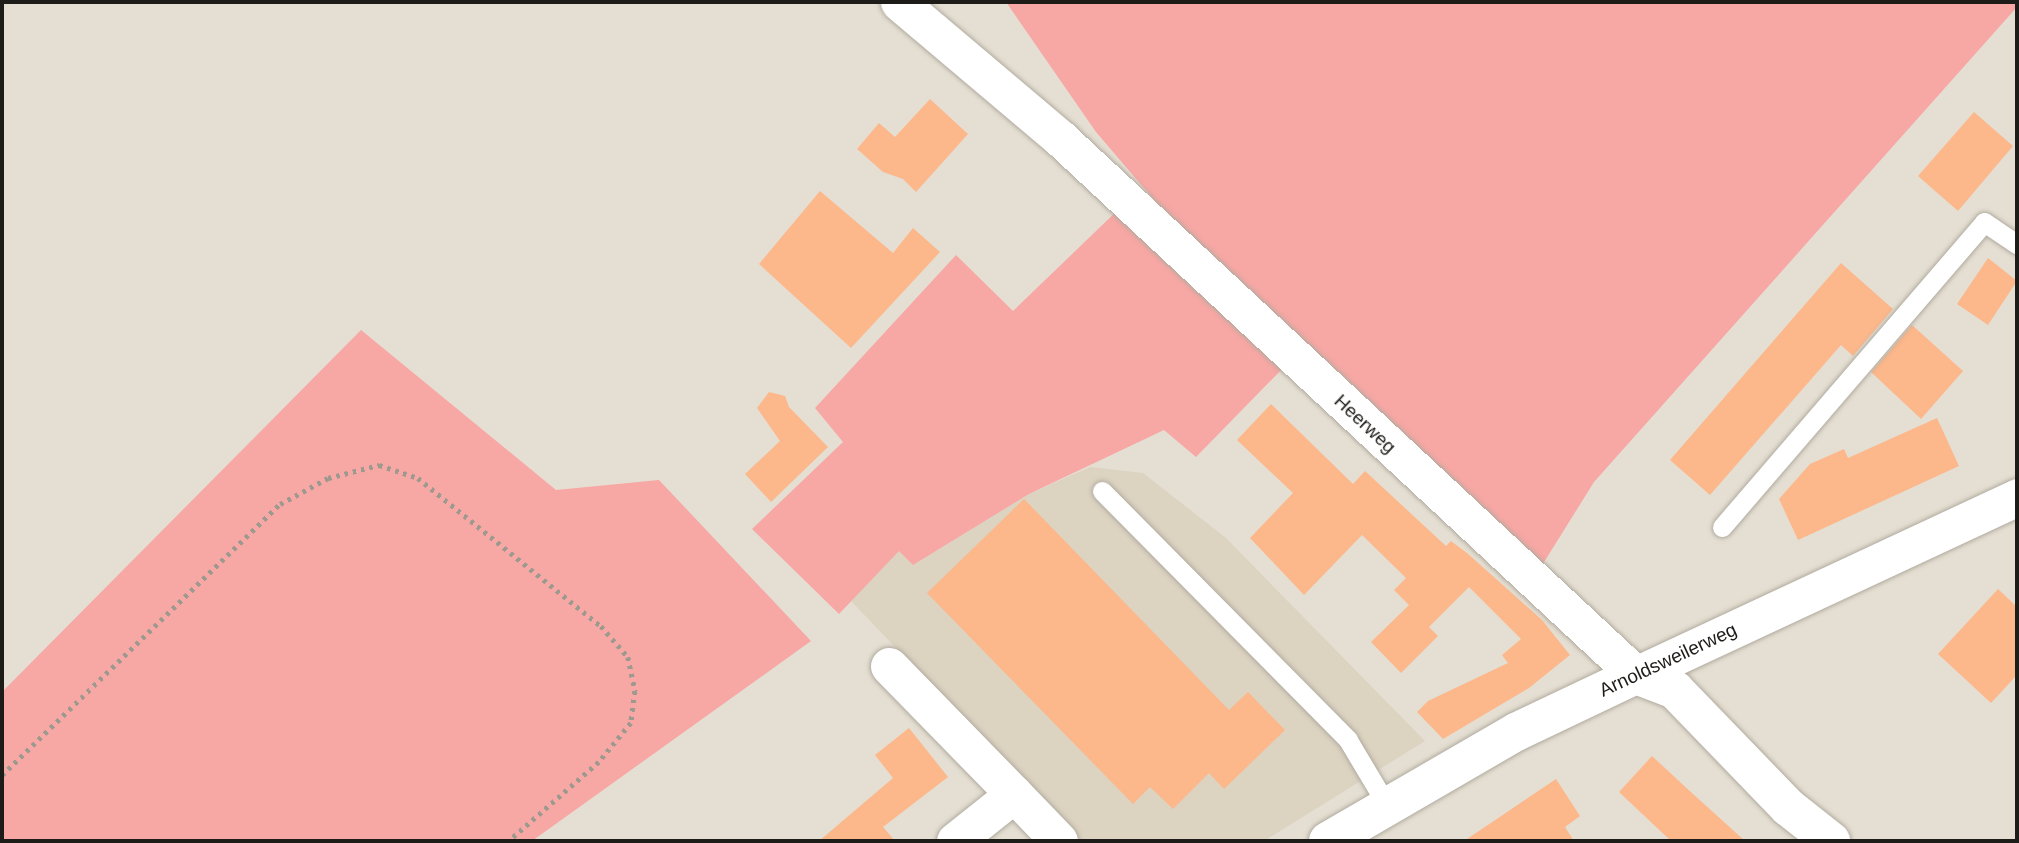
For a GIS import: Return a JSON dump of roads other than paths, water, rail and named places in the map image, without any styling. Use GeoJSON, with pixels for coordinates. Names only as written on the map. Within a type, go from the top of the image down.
{"type":"FeatureCollection","features":[{"type":"Feature","properties":{"kind":"street","name":"Heerweg"},"geometry":{"type":"LineString","coordinates":[[899,2],[1061,139],[1636,675],[1675,690],[1788,807],[1831,841]]}},
{"type":"Feature","properties":{"kind":"street","name":"Arnoldsweilerweg"},"geometry":{"type":"LineString","coordinates":[[1328,841],[1516,733],[2017,497]]}},
{"type":"Feature","properties":{"kind":"street"},"geometry":{"type":"LineString","coordinates":[[889,666],[1059,841]]}},
{"type":"Feature","properties":{"kind":"street"},"geometry":{"type":"LineString","coordinates":[[955,841],[1014,794]]}},
{"type":"Feature","properties":{"kind":"lane"},"geometry":{"type":"LineString","coordinates":[[1722,527],[1984,222],[2017,244]]}},
{"type":"Feature","properties":{"kind":"lane"},"geometry":{"type":"LineString","coordinates":[[1102,491],[1348,740],[1388,807]]}}]}
